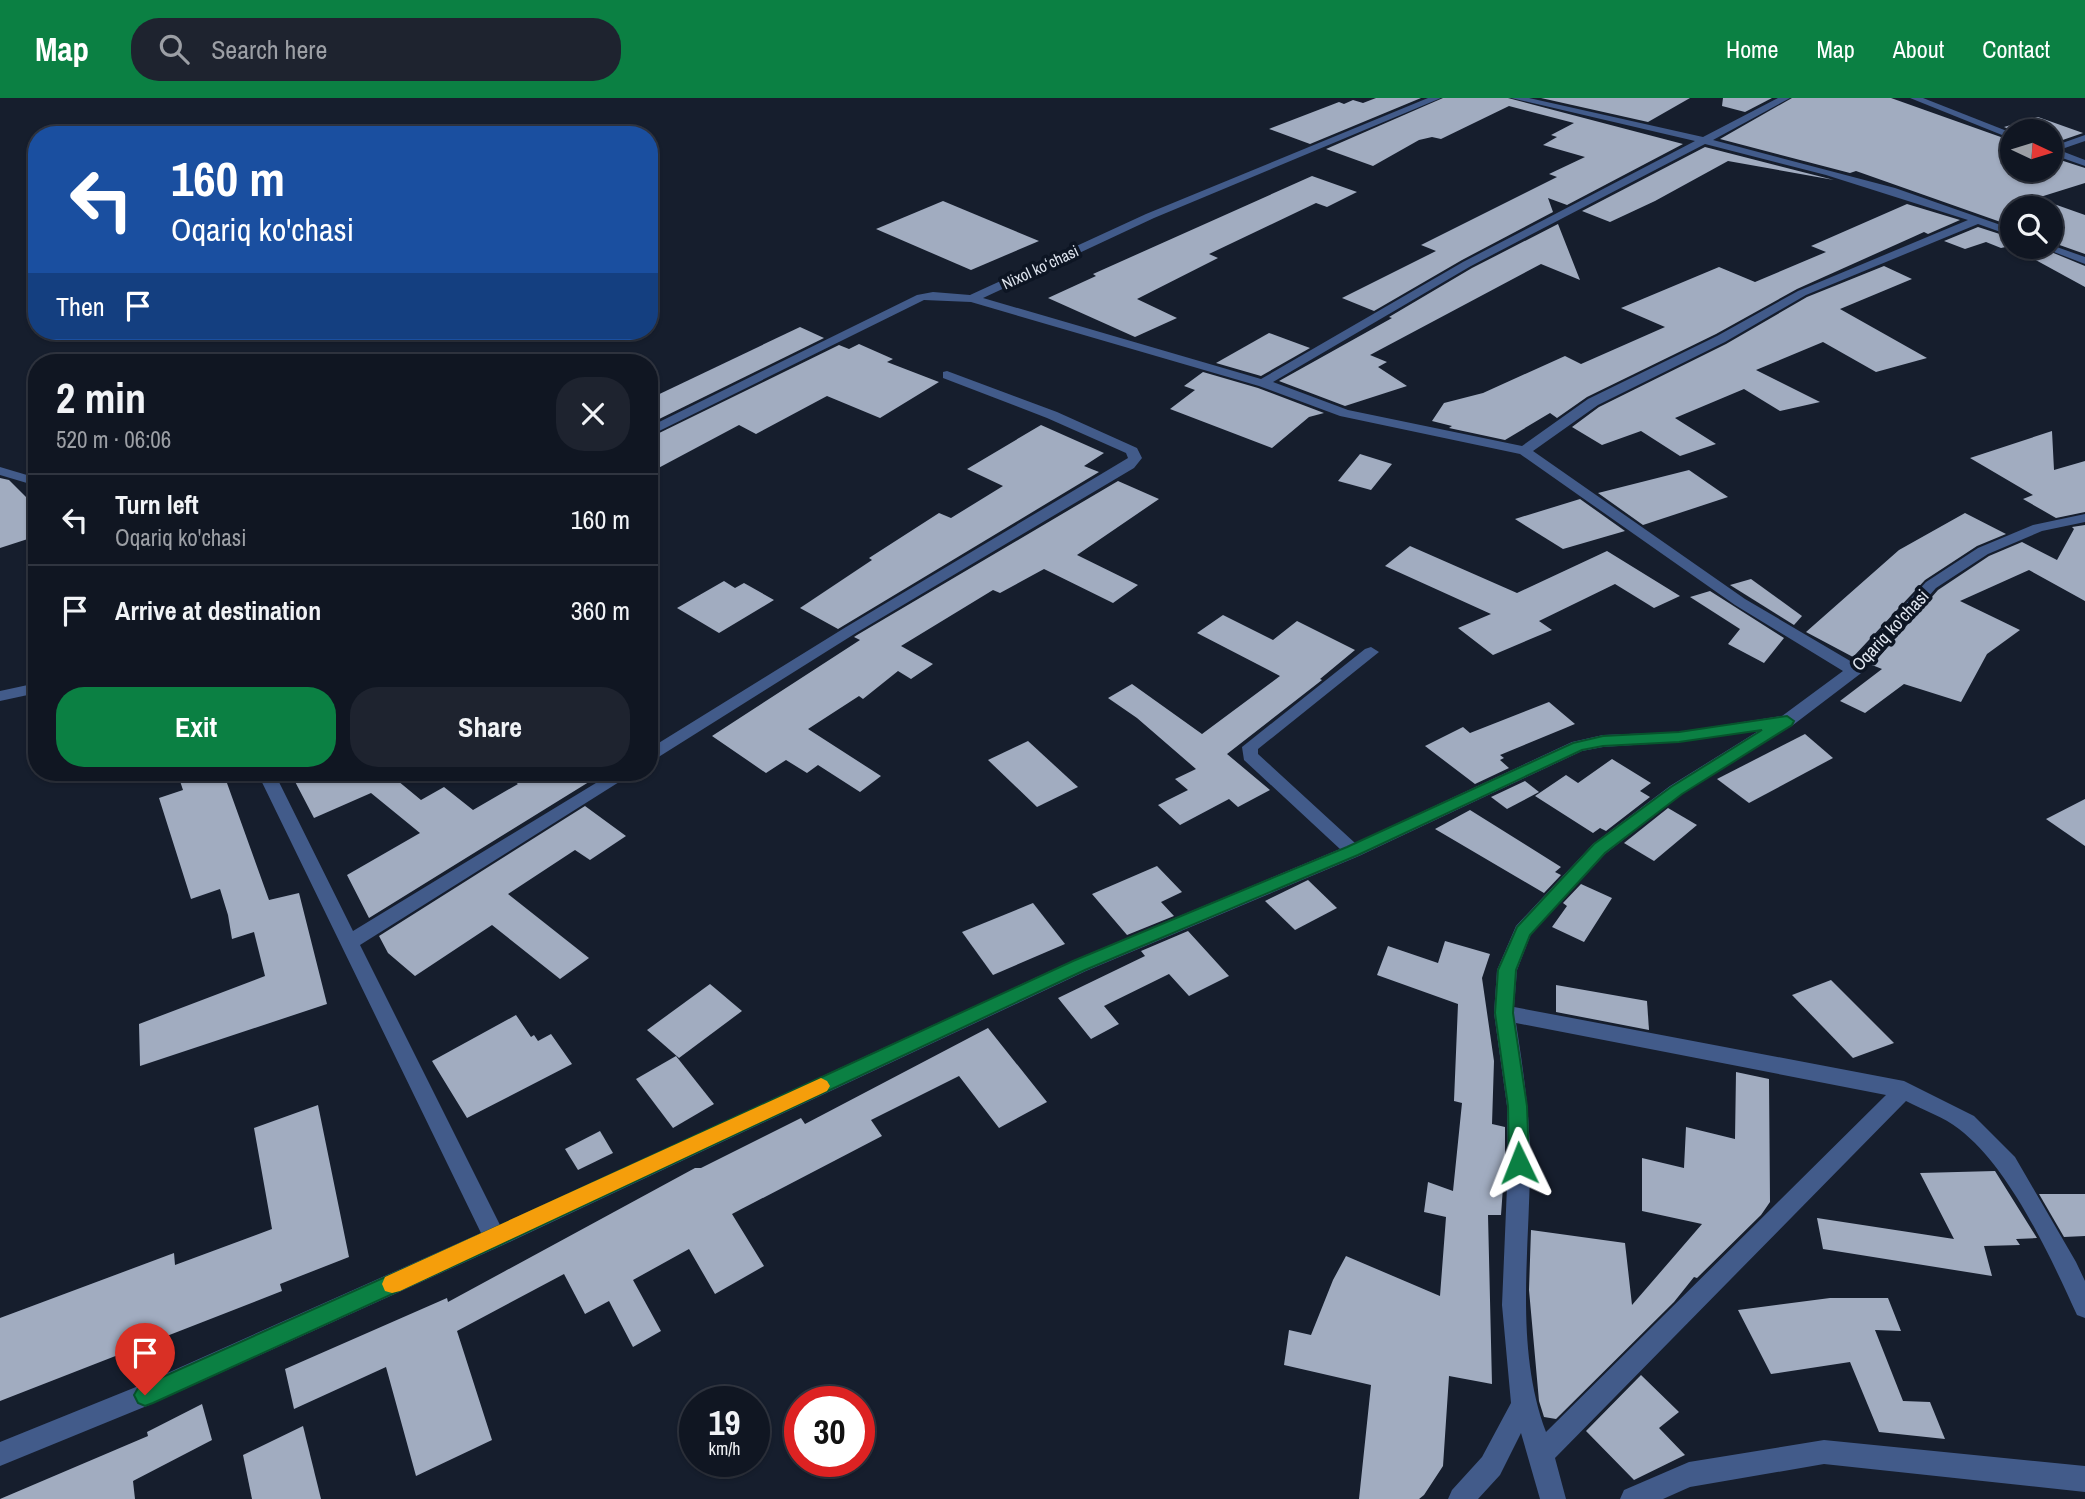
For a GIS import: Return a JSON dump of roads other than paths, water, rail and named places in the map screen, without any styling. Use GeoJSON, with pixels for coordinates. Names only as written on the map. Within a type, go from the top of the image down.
{"type":"FeatureCollection","features":[{"type":"Feature","properties":{"kind":"street","name":"Nixol koʻchasi"},"geometry":{"type":"LineString","coordinates":[[972,299],[1150,216],[1436,98]]}},
{"type":"Feature","properties":{"kind":"street"},"geometry":{"type":"LineString","coordinates":[[1516,98],[1766,155],[2000,228]]}},
{"type":"Feature","properties":{"kind":"street"},"geometry":{"type":"LineString","coordinates":[[1263,383],[1467,264],[1785,98]]}},
{"type":"Feature","properties":{"kind":"street"},"geometry":{"type":"LineString","coordinates":[[1915,98],[2000,131]]}},
{"type":"Feature","properties":{"kind":"street"},"geometry":{"type":"LineString","coordinates":[[2063,146],[2085,138]]}},
{"type":"Feature","properties":{"kind":"street"},"geometry":{"type":"LineString","coordinates":[[2063,155],[2085,163]]}},
{"type":"Feature","properties":{"kind":"street"},"geometry":{"type":"LineString","coordinates":[[1524,451],[1593,401],[1721,339],[1802,293],[1979,220]]}},
{"type":"Feature","properties":{"kind":"street"},"geometry":{"type":"LineString","coordinates":[[2063,253],[2085,261]]}},
{"type":"Feature","properties":{"kind":"street"},"geometry":{"type":"LineString","coordinates":[[658,428],[921,297],[933,295],[972,299],[1263,383],[1345,413],[1524,451],[1740,601],[1818,651],[1854,670]]}},
{"type":"Feature","properties":{"kind":"street"},"geometry":{"type":"LineString","coordinates":[[658,751],[851,630],[1129,466],[1135,457],[1132,451],[1052,415],[947,375]]}},
{"type":"Feature","properties":{"kind":"street"},"geometry":{"type":"LineString","coordinates":[[0,471],[28,479]]}},
{"type":"Feature","properties":{"kind":"street","name":"Oqariq ko'chasi"},"geometry":{"type":"LineString","coordinates":[[0,1454],[145,1395],[495,1238],[1079,965],[1353,851],[1578,746],[1603,741],[1679,737],[1787,721],[1854,670],[1931,585],[1941,578],[1994,547],[2038,528],[2085,518]]}},
{"type":"Feature","properties":{"kind":"street"},"geometry":{"type":"LineString","coordinates":[[1353,851],[1250,756],[1250,747],[1371,653]]}},
{"type":"Feature","properties":{"kind":"street"},"geometry":{"type":"LineString","coordinates":[[0,696],[28,690]]}},
{"type":"Feature","properties":{"kind":"street"},"geometry":{"type":"LineString","coordinates":[[1553,1499],[1541,1454],[1523,1404],[1514,1306],[1519,1163],[1518,1106],[1504,1013],[1507,970],[1523,932],[1599,849],[1676,790],[1787,721]]}},
{"type":"Feature","properties":{"kind":"street"},"geometry":{"type":"LineString","coordinates":[[269,781],[495,1238]]}},
{"type":"Feature","properties":{"kind":"street"},"geometry":{"type":"LineString","coordinates":[[349,943],[611,781]]}},
{"type":"Feature","properties":{"kind":"street"},"geometry":{"type":"LineString","coordinates":[[1504,1013],[1904,1090],[1966,1122],[2007,1164],[2068,1269],[2085,1307]]}},
{"type":"Feature","properties":{"kind":"street"},"geometry":{"type":"LineString","coordinates":[[1541,1454],[1904,1090]]}},
{"type":"Feature","properties":{"kind":"street"},"geometry":{"type":"LineString","coordinates":[[1461,1499],[1491,1466],[1523,1404]]}},
{"type":"Feature","properties":{"kind":"street"},"geometry":{"type":"LineString","coordinates":[[1633,1499],[1689,1475],[1824,1452],[2085,1479]]}}]}
